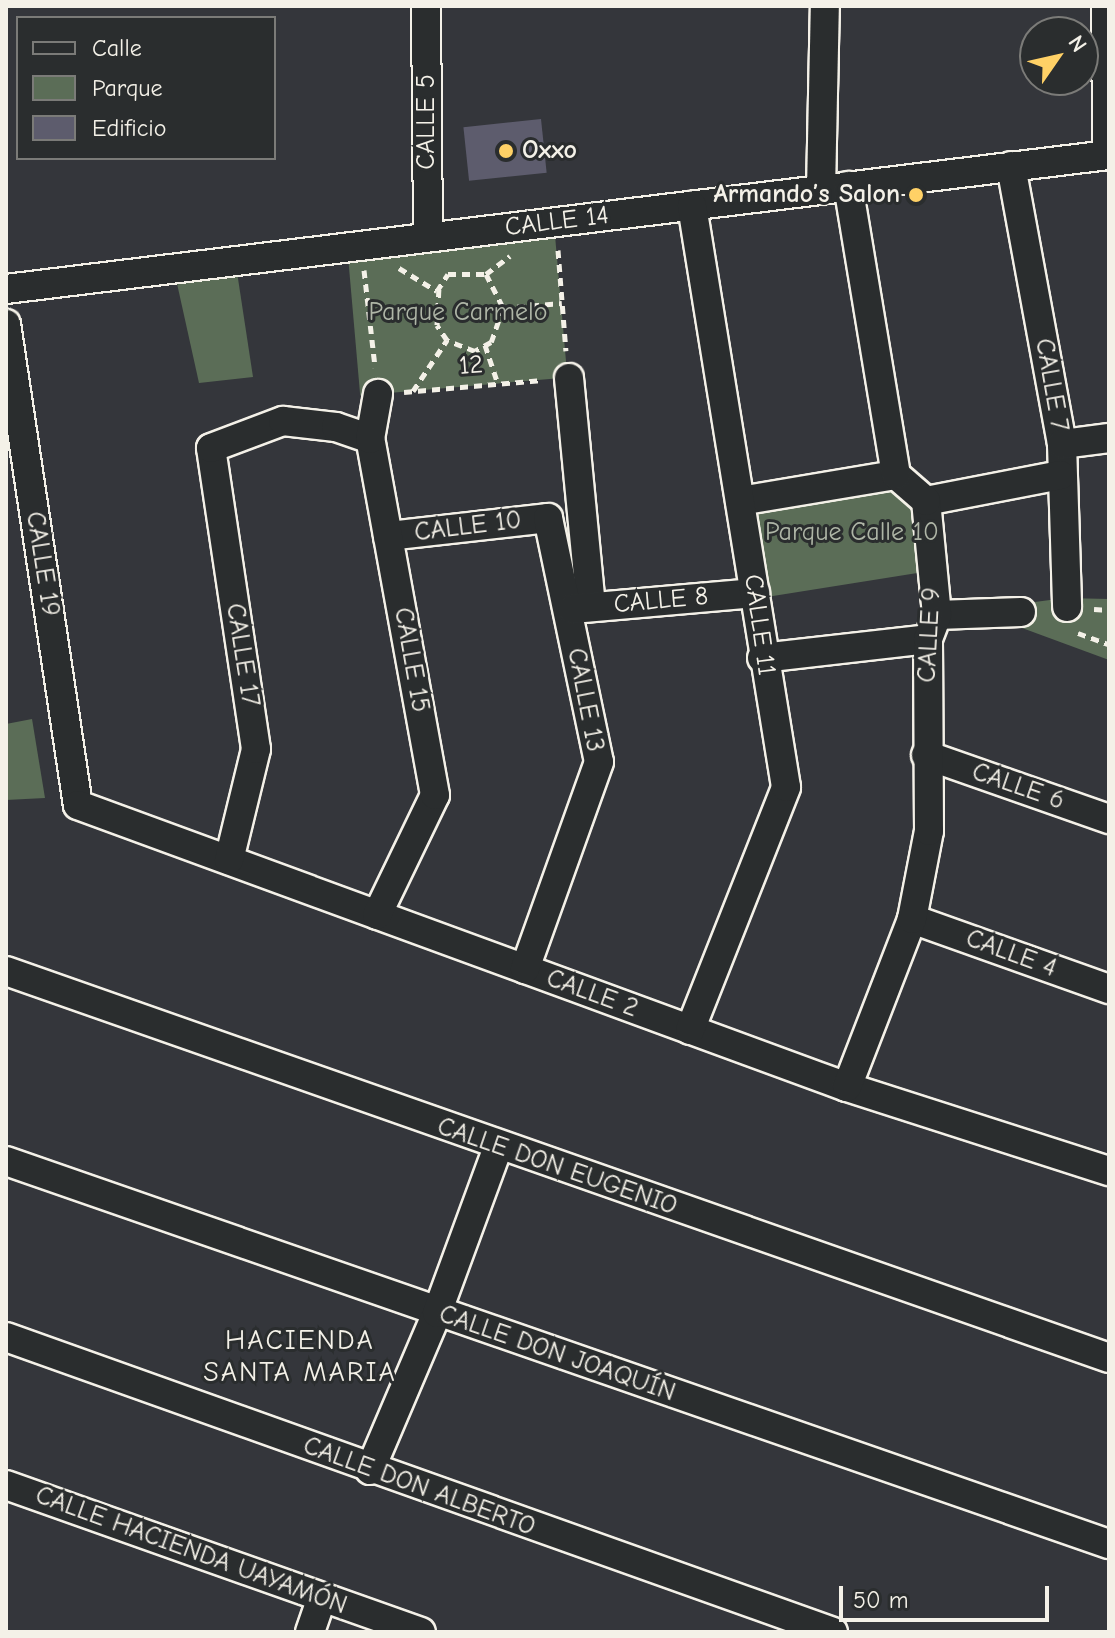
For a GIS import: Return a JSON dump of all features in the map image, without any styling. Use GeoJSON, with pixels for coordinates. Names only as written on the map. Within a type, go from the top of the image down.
{"type":"FeatureCollection","features":[{"type":"Feature","properties":{"kind":"street","name":"CALLE 5"},"geometry":{"type":"LineString","coordinates":[[426,6],[428,237]]}},
{"type":"Feature","properties":{"kind":"street"},"geometry":{"type":"LineString","coordinates":[[825,6],[835,188],[896,475],[926,501],[1061,475]]}},
{"type":"Feature","properties":{"kind":"street"},"geometry":{"type":"LineString","coordinates":[[1106,6],[1108,155]]}},
{"type":"Feature","properties":{"kind":"street","name":"CALLE 14"},"geometry":{"type":"LineString","coordinates":[[6,289],[1108,155]]}},
{"type":"Feature","properties":{"kind":"street","name":"CALLE 7"},"geometry":{"type":"LineString","coordinates":[[1011,166],[1062,444],[1067,607]]}},
{"type":"Feature","properties":{"kind":"street","name":"CALLE 11"},"geometry":{"type":"LineString","coordinates":[[690,1030],[786,787],[762,658],[755,593],[692,206]]}},
{"type":"Feature","properties":{"kind":"street","name":"CALLE 19"},"geometry":{"type":"LineString","coordinates":[[6,324],[78,805]]}},
{"type":"Feature","properties":{"kind":"street","name":"CALLE 13"},"geometry":{"type":"LineString","coordinates":[[525,969],[599,762],[579,608],[569,378]]}},
{"type":"Feature","properties":{"kind":"street","name":"CALLE 15"},"geometry":{"type":"LineString","coordinates":[[377,915],[435,795],[370,439],[378,394]]}},
{"type":"Feature","properties":{"kind":"street","name":"CALLE 17"},"geometry":{"type":"LineString","coordinates":[[229,860],[256,749],[211,448],[283,421],[336,427],[370,439]]}},
{"type":"Feature","properties":{"kind":"street"},"geometry":{"type":"LineString","coordinates":[[1062,444],[1109,438]]}},
{"type":"Feature","properties":{"kind":"street"},"geometry":{"type":"LineString","coordinates":[[740,501],[896,475]]}},
{"type":"Feature","properties":{"kind":"street","name":"CALLE 9"},"geometry":{"type":"LineString","coordinates":[[847,1087],[912,919],[929,831],[926,755],[933,627],[926,501]]}},
{"type":"Feature","properties":{"kind":"street","name":"CALLE 13"},"geometry":{"type":"LineString","coordinates":[[548,518],[579,608]]}},
{"type":"Feature","properties":{"kind":"street","name":"CALLE 10"},"geometry":{"type":"LineString","coordinates":[[388,536],[548,518]]}},
{"type":"Feature","properties":{"kind":"street","name":"CALLE 8"},"geometry":{"type":"LineString","coordinates":[[579,608],[755,593]]}},
{"type":"Feature","properties":{"kind":"street"},"geometry":{"type":"LineString","coordinates":[[762,658],[1021,612]]}},
{"type":"Feature","properties":{"kind":"street","name":"CALLE 6"},"geometry":{"type":"LineString","coordinates":[[926,755],[1109,819]]}},
{"type":"Feature","properties":{"kind":"street","name":"CALLE 2"},"geometry":{"type":"LineString","coordinates":[[78,805],[847,1087],[1109,1171]]}},
{"type":"Feature","properties":{"kind":"street","name":"CALLE 4"},"geometry":{"type":"LineString","coordinates":[[912,919],[1109,989]]}},
{"type":"Feature","properties":{"kind":"street","name":"CALLE DON EUGENIO"},"geometry":{"type":"LineString","coordinates":[[6,971],[498,1147],[1109,1358]]}},
{"type":"Feature","properties":{"kind":"street"},"geometry":{"type":"LineString","coordinates":[[370,1470],[437,1313],[498,1147]]}},
{"type":"Feature","properties":{"kind":"street","name":"CALLE DON JOAQUÍN"},"geometry":{"type":"LineString","coordinates":[[6,1161],[1109,1544]]}},
{"type":"Feature","properties":{"kind":"street","name":"CALLE DON ALBERTO"},"geometry":{"type":"LineString","coordinates":[[6,1337],[370,1470],[833,1632]]}},
{"type":"Feature","properties":{"kind":"street","name":"CALLE HACIENDA UAYAMÓN"},"geometry":{"type":"LineString","coordinates":[[6,1485],[421,1632]]}},
{"type":"Feature","properties":{"kind":"street"},"geometry":{"type":"LineString","coordinates":[[310,1632],[322,1598]]}},
{"type":"Feature","properties":{"kind":"path"},"geometry":{"type":"LineString","coordinates":[[555,222],[569,378]]}},
{"type":"Feature","properties":{"kind":"path"},"geometry":{"type":"LineString","coordinates":[[361,245],[439,288]]}},
{"type":"Feature","properties":{"kind":"path"},"geometry":{"type":"LineString","coordinates":[[361,245],[378,394]]}},
{"type":"Feature","properties":{"kind":"path"},"geometry":{"type":"LineString","coordinates":[[448,274],[486,274],[503,308],[485,345],[475,351],[447,340],[437,325],[439,288],[448,274]]}},
{"type":"Feature","properties":{"kind":"path"},"geometry":{"type":"LineString","coordinates":[[503,308],[562,303]]}},
{"type":"Feature","properties":{"kind":"path"},"geometry":{"type":"LineString","coordinates":[[413,391],[447,340]]}},
{"type":"Feature","properties":{"kind":"path"},"geometry":{"type":"LineString","coordinates":[[485,345],[498,384]]}},
{"type":"Feature","properties":{"kind":"path","name":"12"},"geometry":{"type":"LineString","coordinates":[[378,394],[569,378]]}},
{"type":"Feature","properties":{"kind":"green space","name":"Parque Carmelo"},"geometry":{"type":"Polygon","coordinates":[[[554,224],[567,377],[360,396],[347,242],[554,224]]]}},
{"type":"Feature","properties":{"kind":"green space"},"geometry":{"type":"Polygon","coordinates":[[[237,272],[253,377],[199,383],[176,279],[237,272]]]}},
{"type":"Feature","properties":{"kind":"green space","name":"Parque Calle 10"},"geometry":{"type":"Polygon","coordinates":[[[910,476],[925,572],[755,599],[740,503],[910,476]]]}},
{"type":"Feature","properties":{"kind":"green space"},"geometry":{"type":"Polygon","coordinates":[[[1065,598],[1109,599],[1109,660],[973,610],[1065,598]]]}},
{"type":"Feature","properties":{"kind":"green space"},"geometry":{"type":"Polygon","coordinates":[[[32,719],[45,798],[6,800],[6,724],[32,719]]]}},
{"type":"Feature","properties":{"kind":"building","name":"Oxxo"},"geometry":{"type":"Polygon","coordinates":[[[541,119],[547,173],[469,181],[463,127],[541,119]]]}},
{"type":"Feature","properties":{"kind":"place","name":"Oxxo"},"geometry":{"type":"Point","coordinates":[506,151]}},
{"type":"Feature","properties":{"kind":"place","name":"Armando’s Salon"},"geometry":{"type":"Point","coordinates":[916,195]}},
{"type":"Feature","properties":{"kind":"district","name":"HACIENDA SANTA MARIA"},"geometry":{"type":"Point","coordinates":[300,1356]}}]}
